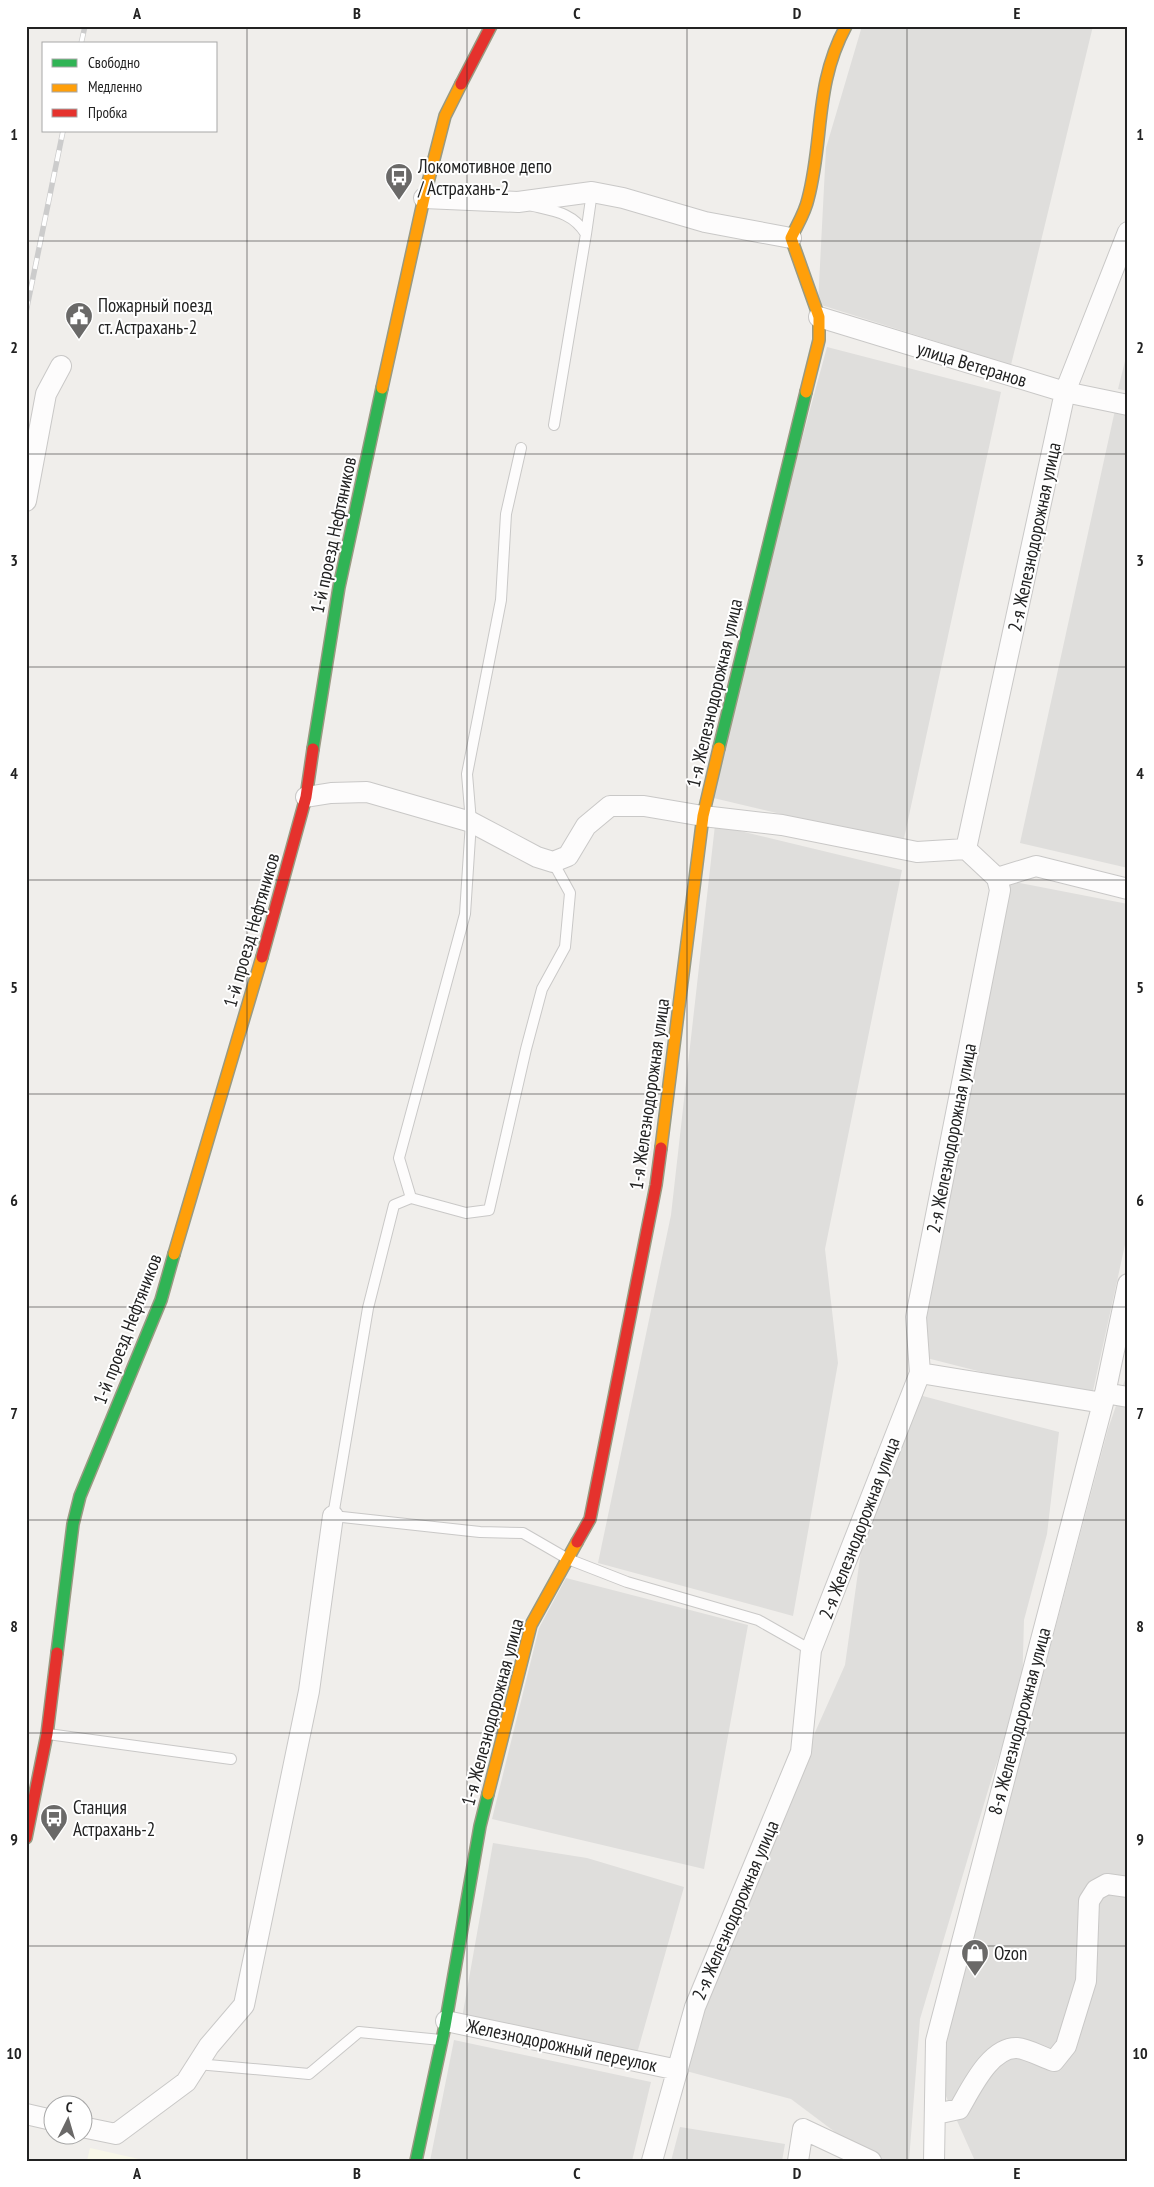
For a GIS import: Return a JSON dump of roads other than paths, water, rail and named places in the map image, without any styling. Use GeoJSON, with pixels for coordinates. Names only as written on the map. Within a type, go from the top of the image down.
{"type":"FeatureCollection","features":[{"type":"Feature","properties":{"kind":"street","name":"1-й проезд Нефтяников"},"geometry":{"type":"LineString","coordinates":[[26,1838],[47,1734],[72,1524],[80,1496],[161,1300],[265,947],[306,797],[338,587],[424,198],[445,116],[492,26]]}},
{"type":"Feature","properties":{"kind":"street"},"geometry":{"type":"LineString","coordinates":[[424,198],[518,202],[592,192],[623,198],[705,222],[791,238],[809,198],[826,80],[837,38],[846,26]]}},
{"type":"Feature","properties":{"kind":"street","name":"2-я Железнодорожная улица"},"geometry":{"type":"LineString","coordinates":[[966,849],[1065,392],[1128,232]]}},
{"type":"Feature","properties":{"kind":"street","name":"1-я Железнодорожная улица"},"geometry":{"type":"LineString","coordinates":[[416,2161],[444,2030],[480,1826],[530,1624],[590,1519],[656,1185],[703,816],[764,559],[819,340],[819,317],[791,238]]}},
{"type":"Feature","properties":{"kind":"street","name":"улица Ветеранов"},"geometry":{"type":"LineString","coordinates":[[819,317],[1065,392],[1128,405]]}},
{"type":"Feature","properties":{"kind":"street"},"geometry":{"type":"LineString","coordinates":[[26,500],[46,394],[61,366]]}},
{"type":"Feature","properties":{"kind":"street"},"geometry":{"type":"LineString","coordinates":[[306,797],[331,793],[367,792],[471,822],[537,857],[554,862],[568,856],[586,826],[610,806],[644,806],[703,816],[782,825],[917,852],[966,849],[997,878],[1036,866],[1128,889]]}},
{"type":"Feature","properties":{"kind":"street","name":"2-я Железнодорожная улица"},"geometry":{"type":"LineString","coordinates":[[652,2161],[695,2007],[801,1752],[811,1650],[920,1373],[916,1317],[1000,890],[997,878]]}},
{"type":"Feature","properties":{"kind":"street","name":"8-я Железнодорожная улица"},"geometry":{"type":"LineString","coordinates":[[934,2161],[936,2041],[1104,1398],[1128,1284]]}},
{"type":"Feature","properties":{"kind":"street"},"geometry":{"type":"LineString","coordinates":[[920,1373],[1104,1398],[1128,1396]]}},
{"type":"Feature","properties":{"kind":"street"},"geometry":{"type":"LineString","coordinates":[[92,2128],[116,2134],[186,2082],[209,2046],[244,2005],[309,1691],[333,1516]]}},
{"type":"Feature","properties":{"kind":"street"},"geometry":{"type":"LineString","coordinates":[[936,2114],[959,2109],[978,2077],[997,2053],[1017,2048],[1054,2062],[1066,2046],[1086,1981],[1089,1901],[1096,1890],[1107,1884],[1128,1887]]}},
{"type":"Feature","properties":{"kind":"street","name":"Железнодорожный переулок"},"geometry":{"type":"LineString","coordinates":[[444,2030],[678,2070]]}},
{"type":"Feature","properties":{"kind":"street"},"geometry":{"type":"LineString","coordinates":[[26,2114],[42,2118]]}},
{"type":"Feature","properties":{"kind":"street"},"geometry":{"type":"LineString","coordinates":[[798,2161],[803,2129],[871,2161]]}},
{"type":"Feature","properties":{"kind":"lane"},"geometry":{"type":"LineString","coordinates":[[554,425],[592,192]]}},
{"type":"Feature","properties":{"kind":"lane"},"geometry":{"type":"LineString","coordinates":[[518,202],[558,212],[578,222],[586,234]]}},
{"type":"Feature","properties":{"kind":"lane"},"geometry":{"type":"LineString","coordinates":[[411,1198],[399,1158],[465,914],[471,822],[467,774],[501,600],[506,514],[521,448]]}},
{"type":"Feature","properties":{"kind":"lane"},"geometry":{"type":"LineString","coordinates":[[554,862],[570,893],[565,947],[542,989],[526,1049],[489,1210],[466,1213],[411,1198],[394,1205],[368,1308],[333,1516],[480,1532],[523,1533],[568,1559],[627,1582],[758,1620],[811,1650]]}},
{"type":"Feature","properties":{"kind":"lane"},"geometry":{"type":"LineString","coordinates":[[47,1734],[231,1759]]}},
{"type":"Feature","properties":{"kind":"lane"},"geometry":{"type":"LineString","coordinates":[[197,2064],[309,2074],[359,2032],[444,2030]]}},
{"type":"Feature","properties":{"kind":"railway"},"geometry":{"type":"LineString","coordinates":[[81,42],[85,26]]}},
{"type":"Feature","properties":{"kind":"railway"},"geometry":{"type":"LineString","coordinates":[[26,312],[63,132]]}},
{"type":"Feature","properties":{"kind":"place","name":"Локомотивное депо / Астрахань-2"},"geometry":{"type":"Point","coordinates":[399,201]}},
{"type":"Feature","properties":{"kind":"place","name":"Пожарный поезд ст. Астрахань-2"},"geometry":{"type":"Point","coordinates":[79,340]}},
{"type":"Feature","properties":{"kind":"place","name":"Станция Астрахань-2"},"geometry":{"type":"Point","coordinates":[54,1842]}},
{"type":"Feature","properties":{"kind":"place","name":"Ozon"},"geometry":{"type":"Point","coordinates":[975,1977]}}]}
